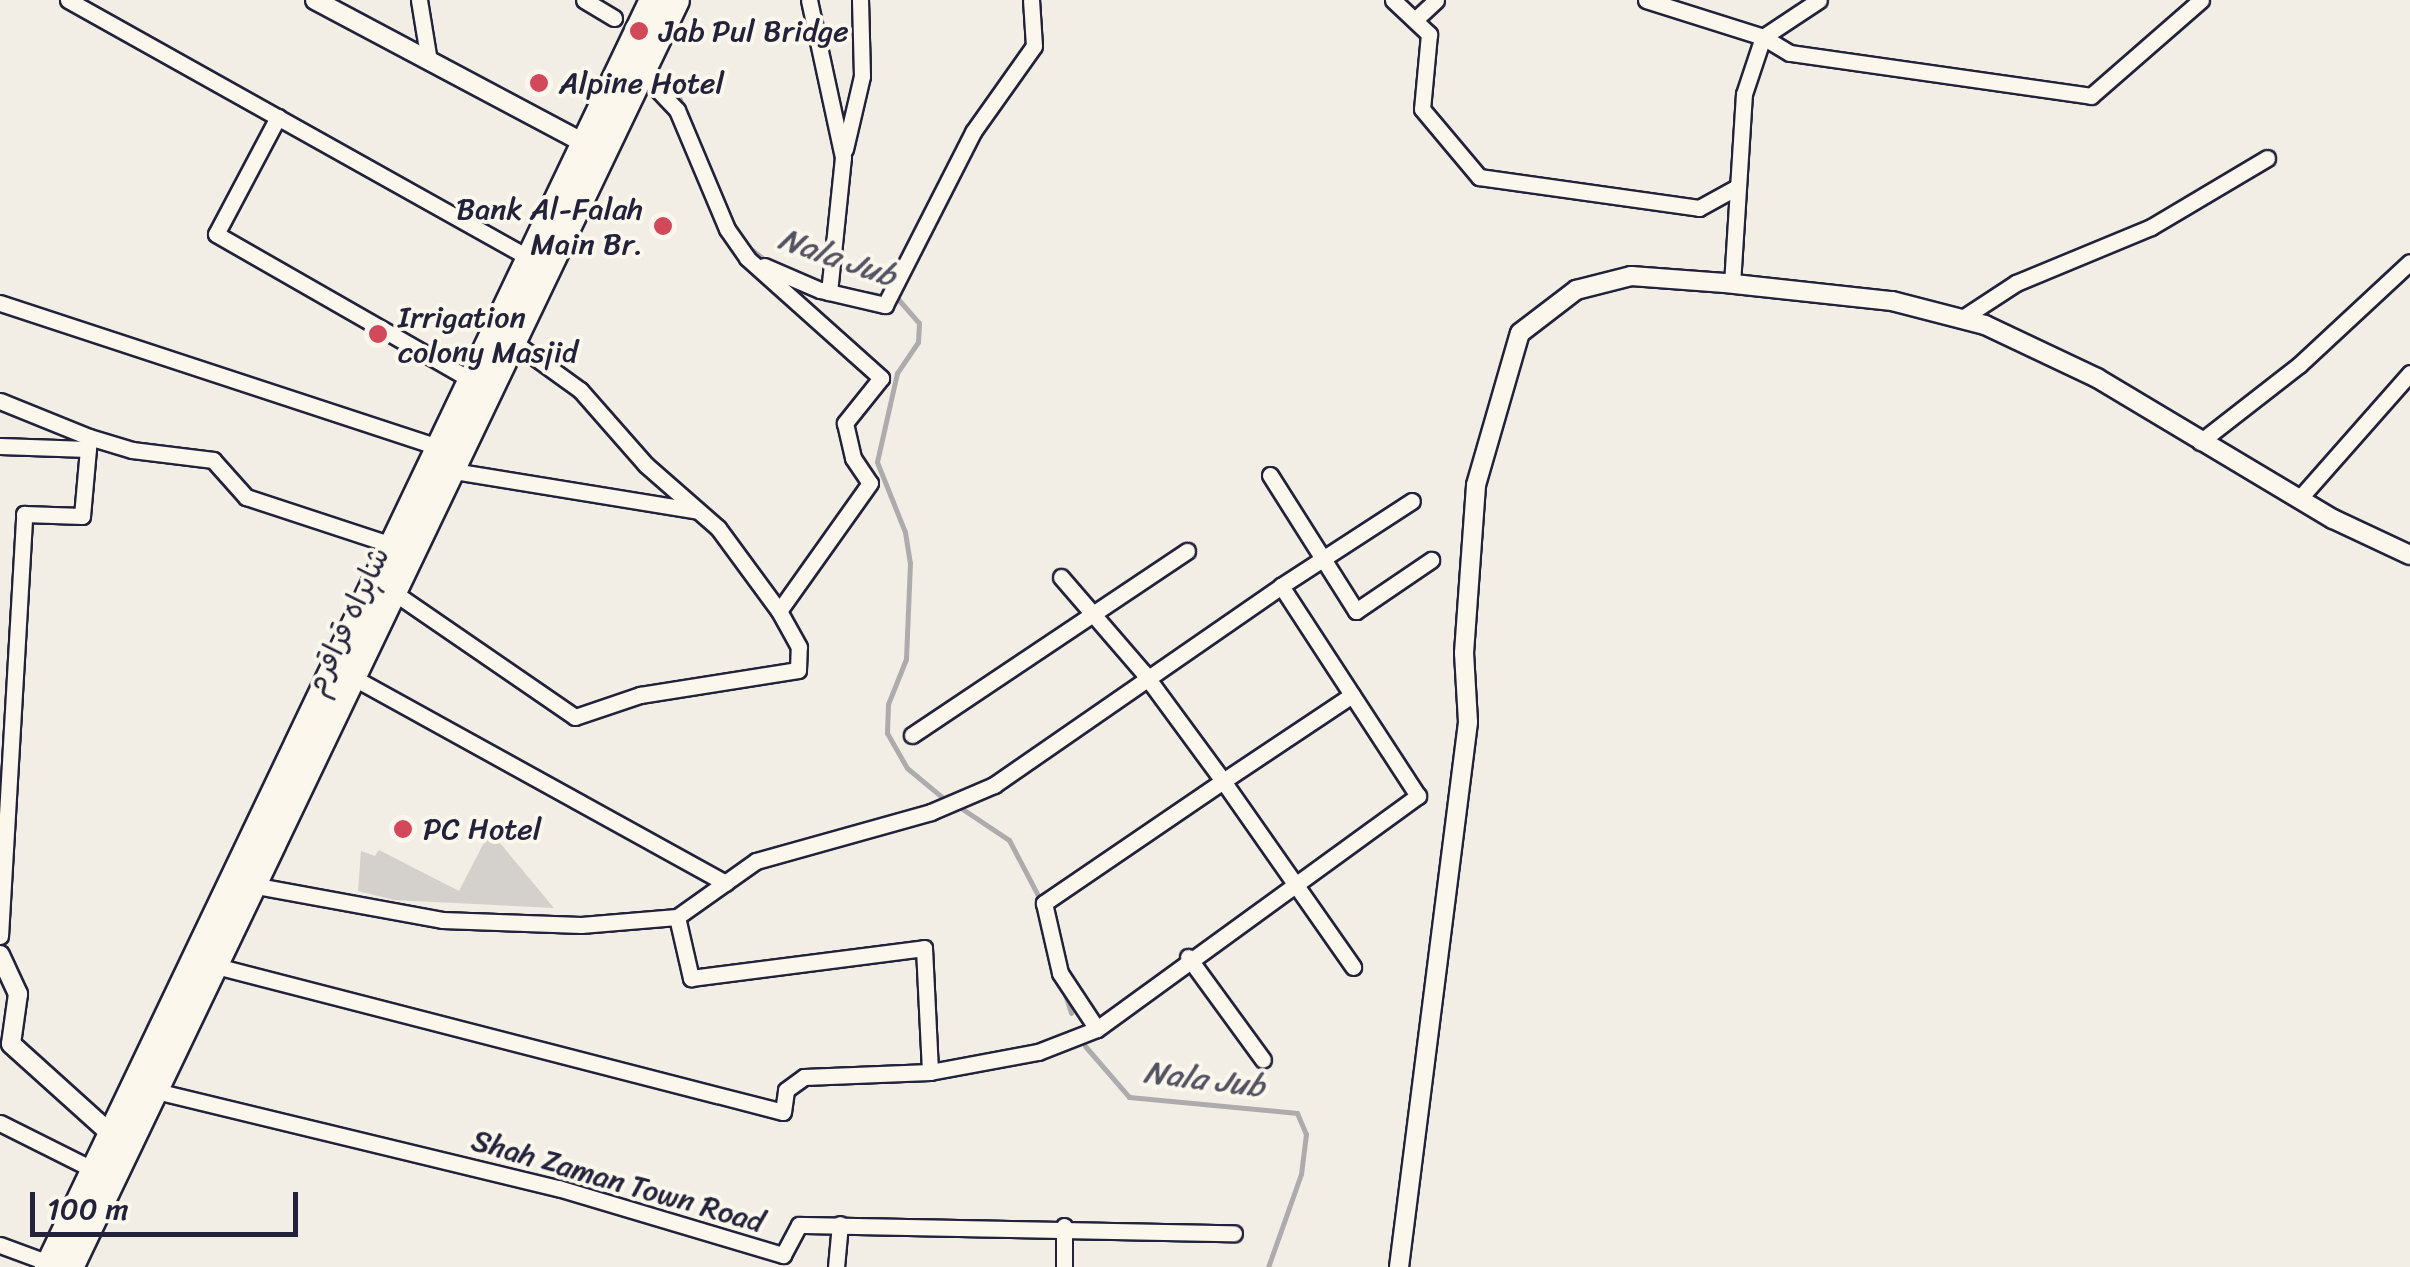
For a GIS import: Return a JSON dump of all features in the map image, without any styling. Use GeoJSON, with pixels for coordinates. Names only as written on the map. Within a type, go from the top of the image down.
{"type":"FeatureCollection","features":[{"type":"Feature","properties":{"kind":"highway","name":"شاہراہ قراقرم"},"geometry":{"type":"LineString","coordinates":[[55,1266],[111,1134],[586,144],[658,39],[676,0]]}},
{"type":"Feature","properties":{"kind":"highway","name":"شاہراہ قراقرم"},"geometry":{"type":"LineString","coordinates":[[55,1266],[156,1092],[356,679],[514,343],[639,63],[649,8]]}},
{"type":"Feature","properties":{"kind":"street"},"geometry":{"type":"LineString","coordinates":[[68,0],[531,259]]}},
{"type":"Feature","properties":{"kind":"street"},"geometry":{"type":"LineString","coordinates":[[315,0],[586,144]]}},
{"type":"Feature","properties":{"kind":"street"},"geometry":{"type":"LineString","coordinates":[[419,0],[429,61]]}},
{"type":"Feature","properties":{"kind":"street"},"geometry":{"type":"LineString","coordinates":[[584,0],[614,18]]}},
{"type":"Feature","properties":{"kind":"street"},"geometry":{"type":"LineString","coordinates":[[809,0],[843,157]]}},
{"type":"Feature","properties":{"kind":"street"},"geometry":{"type":"LineString","coordinates":[[829,292],[843,157],[862,76],[860,0]]}},
{"type":"Feature","properties":{"kind":"street"},"geometry":{"type":"LineString","coordinates":[[747,258],[829,292],[885,305],[973,132],[1034,46],[1032,0]]}},
{"type":"Feature","properties":{"kind":"street"},"geometry":{"type":"LineString","coordinates":[[1393,0],[1417,18],[1429,34],[1422,109],[1480,178],[1700,208],[1736,187]]}},
{"type":"Feature","properties":{"kind":"street"},"geometry":{"type":"LineString","coordinates":[[1417,18],[1436,0]]}},
{"type":"Feature","properties":{"kind":"street"},"geometry":{"type":"LineString","coordinates":[[1646,0],[1763,38],[1790,54],[2091,96],[2200,0]]}},
{"type":"Feature","properties":{"kind":"street"},"geometry":{"type":"LineString","coordinates":[[1732,284],[1744,94],[1763,38],[1820,0]]}},
{"type":"Feature","properties":{"kind":"street"},"geometry":{"type":"LineString","coordinates":[[639,63],[677,110],[728,229],[747,258],[880,378],[846,423],[853,458],[870,483],[779,611]]}},
{"type":"Feature","properties":{"kind":"street"},"geometry":{"type":"LineString","coordinates":[[278,117],[216,234],[474,382]]}},
{"type":"Feature","properties":{"kind":"street"},"geometry":{"type":"LineString","coordinates":[[1961,319],[2016,283],[2151,227],[2267,158]]}},
{"type":"Feature","properties":{"kind":"street"},"geometry":{"type":"LineString","coordinates":[[2200,442],[2299,365],[2410,262]]}},
{"type":"Feature","properties":{"kind":"street"},"geometry":{"type":"LineString","coordinates":[[1398,1267],[1468,722],[1464,653],[1476,486],[1500,388],[1520,333],[1576,290],[1630,276],[1892,301],[1961,319],[2097,378],[2298,499],[2410,555]]}},
{"type":"Feature","properties":{"kind":"street"},"geometry":{"type":"LineString","coordinates":[[0,303],[442,448]]}},
{"type":"Feature","properties":{"kind":"street"},"geometry":{"type":"LineString","coordinates":[[396,594],[575,717],[640,695],[798,670],[799,646],[779,611],[699,511],[646,465],[580,390],[514,343]]}},
{"type":"Feature","properties":{"kind":"street"},"geometry":{"type":"LineString","coordinates":[[2298,499],[2410,373]]}},
{"type":"Feature","properties":{"kind":"street"},"geometry":{"type":"LineString","coordinates":[[0,401],[89,443]]}},
{"type":"Feature","properties":{"kind":"street"},"geometry":{"type":"LineString","coordinates":[[0,936],[19,656],[24,514],[82,516],[89,443]]}},
{"type":"Feature","properties":{"kind":"street"},"geometry":{"type":"LineString","coordinates":[[0,446],[89,443],[213,460],[246,497],[395,546]]}},
{"type":"Feature","properties":{"kind":"street"},"geometry":{"type":"LineString","coordinates":[[454,471],[699,511]]}},
{"type":"Feature","properties":{"kind":"street"},"geometry":{"type":"LineString","coordinates":[[1270,475],[1356,612],[1431,560]]}},
{"type":"Feature","properties":{"kind":"street"},"geometry":{"type":"LineString","coordinates":[[257,886],[442,920],[580,925],[677,918],[756,861],[938,809],[994,784],[1281,586],[1412,501]]}},
{"type":"Feature","properties":{"kind":"street"},"geometry":{"type":"LineString","coordinates":[[912,734],[1090,610],[1187,551]]}},
{"type":"Feature","properties":{"kind":"street"},"geometry":{"type":"LineString","coordinates":[[1061,576],[1148,678],[1353,967]]}},
{"type":"Feature","properties":{"kind":"street"},"geometry":{"type":"LineString","coordinates":[[216,966],[784,1112],[786,1090],[804,1077],[930,1072],[1038,1052],[1097,1029],[1188,957],[1418,796],[1281,586]]}},
{"type":"Feature","properties":{"kind":"street"},"geometry":{"type":"LineString","coordinates":[[0,656],[19,656]]}},
{"type":"Feature","properties":{"kind":"street"},"geometry":{"type":"LineString","coordinates":[[356,679],[725,883]]}},
{"type":"Feature","properties":{"kind":"street"},"geometry":{"type":"LineString","coordinates":[[1097,1029],[1060,973],[1044,903],[1352,695]]}},
{"type":"Feature","properties":{"kind":"street"},"geometry":{"type":"LineString","coordinates":[[677,918],[691,978],[924,948],[930,1072]]}},
{"type":"Feature","properties":{"kind":"street"},"geometry":{"type":"LineString","coordinates":[[0,955],[18,994],[6,1042],[111,1134]]}},
{"type":"Feature","properties":{"kind":"street"},"geometry":{"type":"LineString","coordinates":[[1188,957],[1262,1060]]}},
{"type":"Feature","properties":{"kind":"street","name":"Shah Zaman Town Road"},"geometry":{"type":"LineString","coordinates":[[156,1092],[558,1188],[783,1261],[799,1225],[1064,1226],[1234,1233]]}},
{"type":"Feature","properties":{"kind":"street"},"geometry":{"type":"LineString","coordinates":[[0,1124],[94,1170]]}},
{"type":"Feature","properties":{"kind":"street"},"geometry":{"type":"LineString","coordinates":[[836,1267],[840,1224]]}},
{"type":"Feature","properties":{"kind":"street"},"geometry":{"type":"LineString","coordinates":[[1064,1226],[1064,1267]]}},
{"type":"Feature","properties":{"kind":"street"},"geometry":{"type":"LineString","coordinates":[[0,1245],[55,1266]]}},
{"type":"Feature","properties":{"kind":"shaded area"},"geometry":{"type":"Polygon","coordinates":[[[490,831],[554,908],[394,900],[358,891],[361,851],[375,856],[379,850],[459,891],[490,831]]]}},
{"type":"Feature","properties":{"kind":"waterway","name":"Nala Jub"},"geometry":{"type":"LineString","coordinates":[[661,76],[678,95],[710,170]]}},
{"type":"Feature","properties":{"kind":"waterway","name":"Nala Jub"},"geometry":{"type":"LineString","coordinates":[[747,246],[766,261]]}},
{"type":"Feature","properties":{"kind":"waterway","name":"Nala Jub"},"geometry":{"type":"LineString","coordinates":[[867,293],[898,299],[919,323],[918,342],[897,373],[877,462],[905,532],[910,563],[906,659],[888,704],[887,733],[907,768],[948,802]]}},
{"type":"Feature","properties":{"kind":"waterway","name":"Nala Jub"},"geometry":{"type":"LineString","coordinates":[[958,806],[1009,840],[1042,903]]}},
{"type":"Feature","properties":{"kind":"waterway","name":"Nala Jub"},"geometry":{"type":"LineString","coordinates":[[1064,991],[1071,1013]]}},
{"type":"Feature","properties":{"kind":"waterway","name":"Nala Jub"},"geometry":{"type":"LineString","coordinates":[[1085,1046],[1129,1097],[1297,1113],[1306,1134],[1301,1174],[1268,1267]]}},
{"type":"Feature","properties":{"kind":"place","name":"Jab Pul Bridge"},"geometry":{"type":"Point","coordinates":[639,31]}},
{"type":"Feature","properties":{"kind":"place","name":"Alpine Hotel"},"geometry":{"type":"Point","coordinates":[539,83]}},
{"type":"Feature","properties":{"kind":"place","name":"Bank Al-Falah Main Br."},"geometry":{"type":"Point","coordinates":[663,226]}},
{"type":"Feature","properties":{"kind":"place","name":"Irrigation colony Masjid"},"geometry":{"type":"Point","coordinates":[378,334]}},
{"type":"Feature","properties":{"kind":"place","name":"PC Hotel"},"geometry":{"type":"Point","coordinates":[403,829]}}]}
